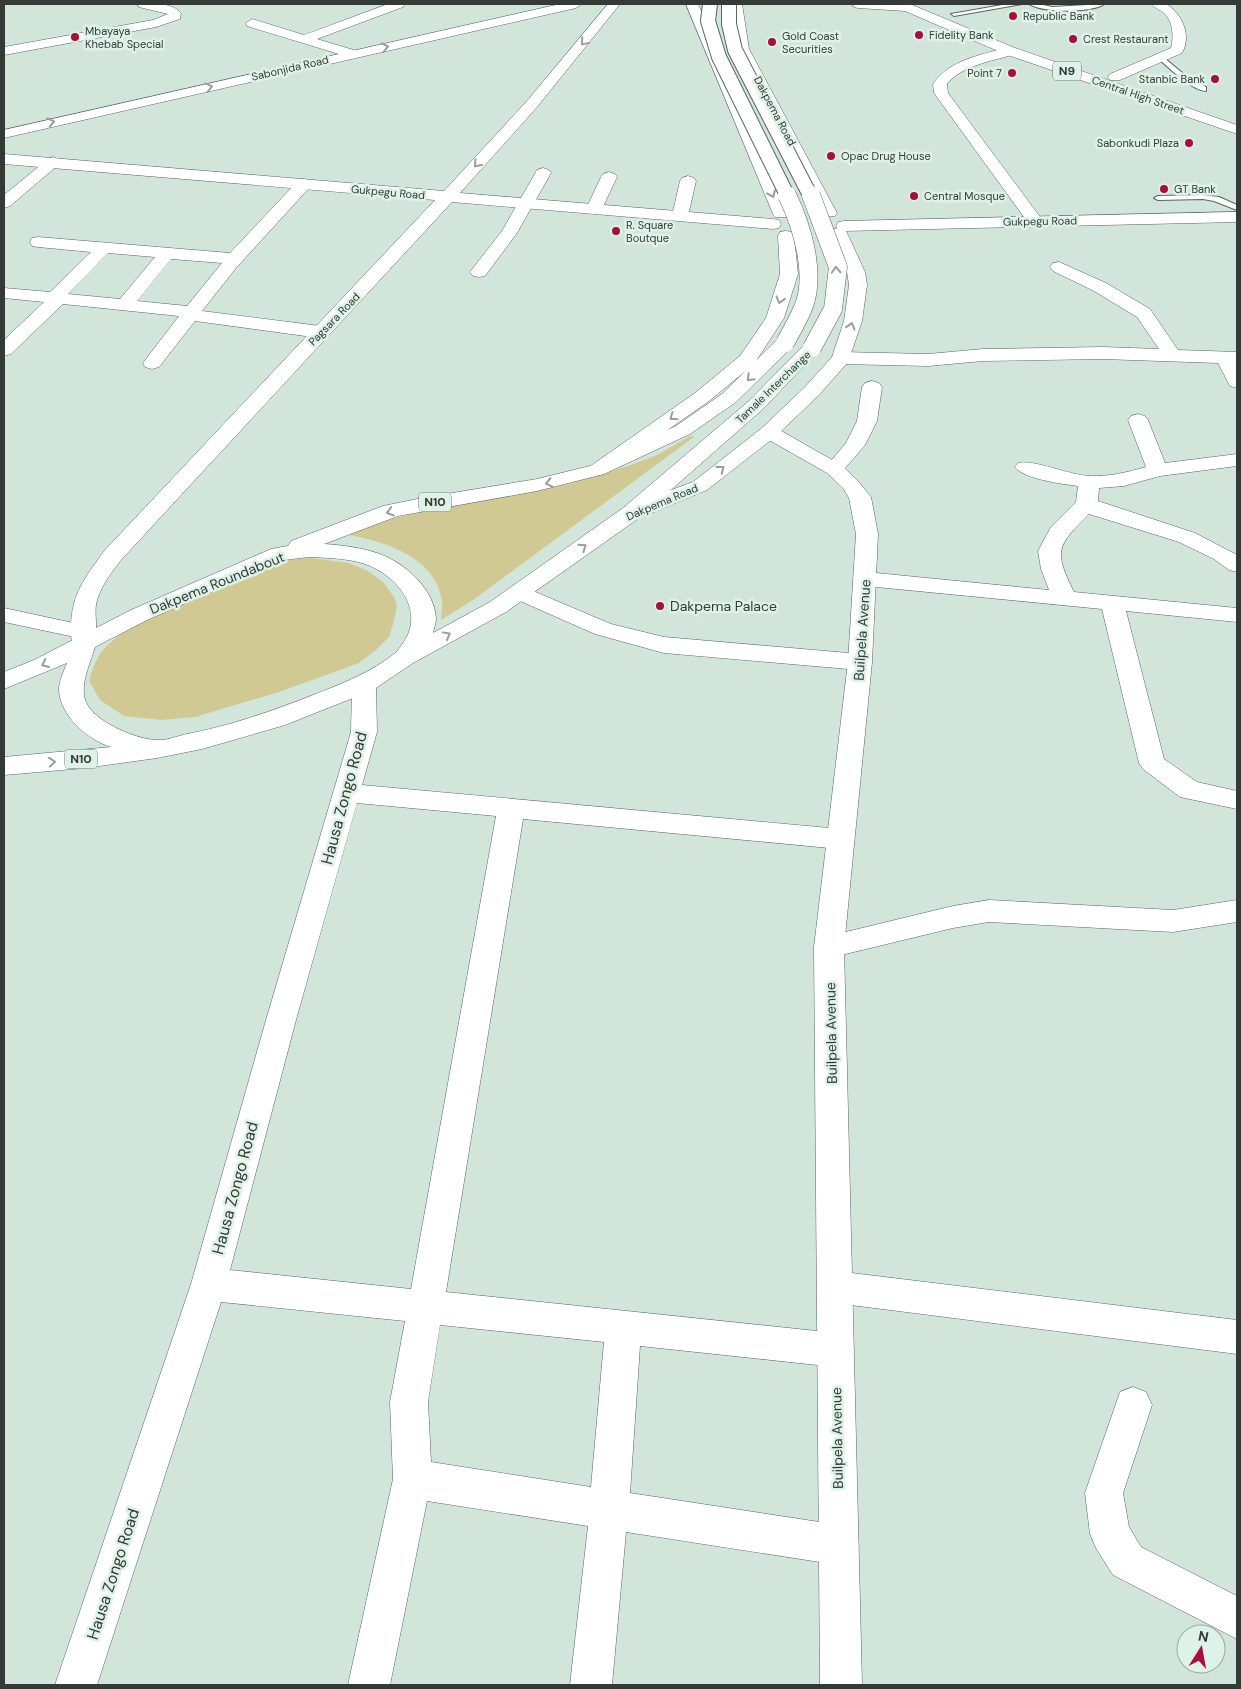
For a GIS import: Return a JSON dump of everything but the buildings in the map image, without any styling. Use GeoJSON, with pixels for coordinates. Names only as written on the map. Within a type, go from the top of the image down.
{"type":"FeatureCollection","features":[{"type":"Feature","properties":{"kind":"main road"},"geometry":{"type":"LineString","coordinates":[[4,52],[156,23],[175,16],[175,13],[172,11],[143,4]]}},
{"type":"Feature","properties":{"kind":"main road"},"geometry":{"type":"LineString","coordinates":[[305,39],[399,4]]}},
{"type":"Feature","properties":{"kind":"main road","name":"Sabonjida Road"},"geometry":{"type":"LineString","coordinates":[[4,134],[576,4]]}},
{"type":"Feature","properties":{"kind":"main road","name":"Pagsara Road"},"geometry":{"type":"LineString","coordinates":[[84,638],[85,597],[90,585],[113,555],[532,104],[614,4]]}},
{"type":"Feature","properties":{"kind":"main road"},"geometry":{"type":"LineString","coordinates":[[597,470],[702,397],[747,360],[775,318],[789,274],[780,225],[692,4]]}},
{"type":"Feature","properties":{"kind":"main road","name":"Tamale Interchange"},"geometry":{"type":"LineString","coordinates":[[597,470],[683,430],[729,398],[784,344],[804,307],[808,275],[805,244],[791,203],[718,57],[708,21],[710,4]]}},
{"type":"Feature","properties":{"kind":"main road","name":"Tamale Interchange"},"geometry":{"type":"LineString","coordinates":[[631,513],[756,405],[812,348],[833,309],[838,267],[827,234],[807,186],[735,50],[729,24],[729,4]]}},
{"type":"Feature","properties":{"kind":"main road","name":"Dakpema Road"},"geometry":{"type":"LineString","coordinates":[[736,4],[742,49],[829,213]]}},
{"type":"Feature","properties":{"kind":"main road","name":"Central High Street"},"geometry":{"type":"LineString","coordinates":[[858,4],[903,5],[1010,51],[1237,130]]}},
{"type":"Feature","properties":{"kind":"main road","name":"Central High Street"},"geometry":{"type":"LineString","coordinates":[[931,4],[1037,49],[1237,121]]}},
{"type":"Feature","properties":{"kind":"main road"},"geometry":{"type":"LineString","coordinates":[[1115,77],[1177,50],[1179,39],[1172,15],[1157,4]]}},
{"type":"Feature","properties":{"kind":"main road"},"geometry":{"type":"LineString","coordinates":[[252,23],[352,54]]}},
{"type":"Feature","properties":{"kind":"main road"},"geometry":{"type":"LineString","coordinates":[[1010,51],[956,70],[945,76],[940,84],[947,103],[1035,221]]}},
{"type":"Feature","properties":{"kind":"main road","name":"Gukpegu Road"},"geometry":{"type":"LineString","coordinates":[[4,159],[780,225],[815,240],[825,239],[842,230],[1035,221],[1237,217]]}},
{"type":"Feature","properties":{"kind":"main road"},"geometry":{"type":"LineString","coordinates":[[4,203],[53,162]]}},
{"type":"Feature","properties":{"kind":"main road"},"geometry":{"type":"LineString","coordinates":[[480,272],[509,233],[543,173]]}},
{"type":"Feature","properties":{"kind":"main road"},"geometry":{"type":"LineString","coordinates":[[594,209],[609,178]]}},
{"type":"Feature","properties":{"kind":"main road"},"geometry":{"type":"LineString","coordinates":[[680,216],[688,181]]}},
{"type":"Feature","properties":{"kind":"main road"},"geometry":{"type":"LineString","coordinates":[[152,363],[234,259],[304,184]]}},
{"type":"Feature","properties":{"kind":"main road"},"geometry":{"type":"LineString","coordinates":[[780,225],[793,211],[809,210],[829,213],[842,221],[842,230]]}},
{"type":"Feature","properties":{"kind":"main road","name":"Dakpema Road"},"geometry":{"type":"LineString","coordinates":[[404,659],[498,607],[631,513],[700,486],[769,432],[812,392],[841,358],[853,321],[858,285],[856,272],[842,230]]}},
{"type":"Feature","properties":{"kind":"main road"},"geometry":{"type":"LineString","coordinates":[[38,242],[234,259]]}},
{"type":"Feature","properties":{"kind":"main road"},"geometry":{"type":"LineString","coordinates":[[4,350],[104,248]]}},
{"type":"Feature","properties":{"kind":"main road"},"geometry":{"type":"LineString","coordinates":[[124,306],[167,253]]}},
{"type":"Feature","properties":{"kind":"main road"},"geometry":{"type":"LineString","coordinates":[[1059,267],[1100,287],[1144,313],[1172,355]]}},
{"type":"Feature","properties":{"kind":"main road"},"geometry":{"type":"LineString","coordinates":[[4,293],[192,313],[320,332]]}},
{"type":"Feature","properties":{"kind":"main road"},"geometry":{"type":"LineString","coordinates":[[841,358],[911,360],[983,355],[1103,353],[1231,358],[1237,382]]}},
{"type":"Feature","properties":{"kind":"main road"},"geometry":{"type":"LineString","coordinates":[[834,469],[854,445],[867,421],[872,387]]}},
{"type":"Feature","properties":{"kind":"main road"},"geometry":{"type":"LineString","coordinates":[[1138,420],[1158,470]]}},
{"type":"Feature","properties":{"kind":"main road","name":"Builpela Avenue"},"geometry":{"type":"LineString","coordinates":[[769,432],[834,469],[850,484],[860,496],[867,534],[860,662],[829,947],[841,1685]]}},
{"type":"Feature","properties":{"kind":"main road"},"geometry":{"type":"LineString","coordinates":[[1065,599],[1051,565],[1049,551],[1058,534],[1088,493],[1158,470],[1237,460]]}},
{"type":"Feature","properties":{"kind":"main road"},"geometry":{"type":"LineString","coordinates":[[1025,467],[1050,475],[1088,493],[1093,508],[1192,540],[1227,557],[1237,565]]}},
{"type":"Feature","properties":{"kind":"main road","name":"N10"},"geometry":{"type":"LineString","coordinates":[[279,554],[391,511],[537,485],[597,470]]}},
{"type":"Feature","properties":{"kind":"main road","name":"Dakpema Roundabout"},"geometry":{"type":"LineString","coordinates":[[309,550],[339,552],[373,559],[400,574],[418,596],[424,618],[421,635],[404,659],[364,684],[276,719],[202,740],[157,749],[116,739],[90,724],[74,705],[70,688],[84,638],[110,629],[279,554],[309,550]]}},
{"type":"Feature","properties":{"kind":"main road"},"geometry":{"type":"LineString","coordinates":[[866,579],[1237,615]]}},
{"type":"Feature","properties":{"kind":"main road"},"geometry":{"type":"LineString","coordinates":[[519,592],[603,628],[664,645],[860,662]]}},
{"type":"Feature","properties":{"kind":"main road"},"geometry":{"type":"LineString","coordinates":[[1112,603],[1152,764],[1189,790],[1237,800]]}},
{"type":"Feature","properties":{"kind":"main road"},"geometry":{"type":"LineString","coordinates":[[4,615],[84,638]]}},
{"type":"Feature","properties":{"kind":"main road","name":"N10"},"geometry":{"type":"LineString","coordinates":[[4,681],[43,665],[84,638]]}},
{"type":"Feature","properties":{"kind":"main road","name":"Hausa Zongo Road"},"geometry":{"type":"LineString","coordinates":[[76,1685],[209,1284],[281,1020],[364,732],[364,684]]}},
{"type":"Feature","properties":{"kind":"main road","name":"N10"},"geometry":{"type":"LineString","coordinates":[[4,766],[85,759],[157,749]]}},
{"type":"Feature","properties":{"kind":"main road"},"geometry":{"type":"LineString","coordinates":[[347,793],[840,840]]}},
{"type":"Feature","properties":{"kind":"main road"},"geometry":{"type":"LineString","coordinates":[[369,1685],[412,1479],[410,1402],[511,809]]}},
{"type":"Feature","properties":{"kind":"main road"},"geometry":{"type":"LineString","coordinates":[[829,947],[953,917],[989,911],[1173,921],[1237,911]]}},
{"type":"Feature","properties":{"kind":"main road"},"geometry":{"type":"LineString","coordinates":[[209,1284],[836,1350]]}},
{"type":"Feature","properties":{"kind":"main road"},"geometry":{"type":"LineString","coordinates":[[835,1287],[1237,1337]]}},
{"type":"Feature","properties":{"kind":"main road"},"geometry":{"type":"LineString","coordinates":[[591,1685],[609,1509],[623,1327]]}},
{"type":"Feature","properties":{"kind":"main road"},"geometry":{"type":"LineString","coordinates":[[1133,1405],[1104,1493],[1110,1534],[1127,1561],[1237,1618]]}},
{"type":"Feature","properties":{"kind":"main road"},"geometry":{"type":"LineString","coordinates":[[412,1479],[839,1545]]}},
{"type":"Feature","properties":{"kind":"lane"},"geometry":{"type":"LineString","coordinates":[[954,14],[1020,4]]}},
{"type":"Feature","properties":{"kind":"lane"},"geometry":{"type":"LineString","coordinates":[[1032,4],[1064,10],[1102,4]]}},
{"type":"Feature","properties":{"kind":"lane"},"geometry":{"type":"LineString","coordinates":[[1161,58],[1184,78],[1203,88]]}},
{"type":"Feature","properties":{"kind":"lane"},"geometry":{"type":"LineString","coordinates":[[1158,198],[1203,197],[1216,199],[1237,208]]}},
{"type":"Feature","properties":{"kind":"shaded area"},"geometry":{"type":"Polygon","coordinates":[[[690,436],[694,437],[473,600],[441,620],[442,600],[437,585],[429,572],[418,561],[405,553],[375,541],[345,534],[395,518],[439,508],[568,484],[657,455],[690,436]]]}},
{"type":"Feature","properties":{"kind":"shaded area"},"geometry":{"type":"Polygon","coordinates":[[[302,557],[349,563],[368,571],[383,582],[394,597],[397,605],[389,637],[359,663],[279,692],[195,717],[161,720],[124,716],[100,700],[89,681],[95,663],[102,651],[127,629],[274,562],[302,557]]]}},
{"type":"Feature","properties":{"kind":"place","name":"Republic Bank"},"geometry":{"type":"Point","coordinates":[1013,16]}},
{"type":"Feature","properties":{"kind":"place","name":"Fidelity Bank"},"geometry":{"type":"Point","coordinates":[919,35]}},
{"type":"Feature","properties":{"kind":"place","name":"Mbayaya Khebab Special"},"geometry":{"type":"Point","coordinates":[75,37]}},
{"type":"Feature","properties":{"kind":"place","name":"Crest Restaurant"},"geometry":{"type":"Point","coordinates":[1073,39]}},
{"type":"Feature","properties":{"kind":"place","name":"Gold Coast Securities"},"geometry":{"type":"Point","coordinates":[772,42]}},
{"type":"Feature","properties":{"kind":"place","name":"Point 7"},"geometry":{"type":"Point","coordinates":[1012,73]}},
{"type":"Feature","properties":{"kind":"place","name":"Stanbic Bank"},"geometry":{"type":"Point","coordinates":[1215,79]}},
{"type":"Feature","properties":{"kind":"place","name":"Sabonkudi Plaza"},"geometry":{"type":"Point","coordinates":[1189,143]}},
{"type":"Feature","properties":{"kind":"place","name":"Opac Drug House"},"geometry":{"type":"Point","coordinates":[831,156]}},
{"type":"Feature","properties":{"kind":"place","name":"GT Bank"},"geometry":{"type":"Point","coordinates":[1164,189]}},
{"type":"Feature","properties":{"kind":"place","name":"Central Mosque"},"geometry":{"type":"Point","coordinates":[914,196]}},
{"type":"Feature","properties":{"kind":"place","name":"R. Square Boutque"},"geometry":{"type":"Point","coordinates":[616,231]}},
{"type":"Feature","properties":{"kind":"place","name":"Dakpema Palace"},"geometry":{"type":"Point","coordinates":[660,606]}}]}
